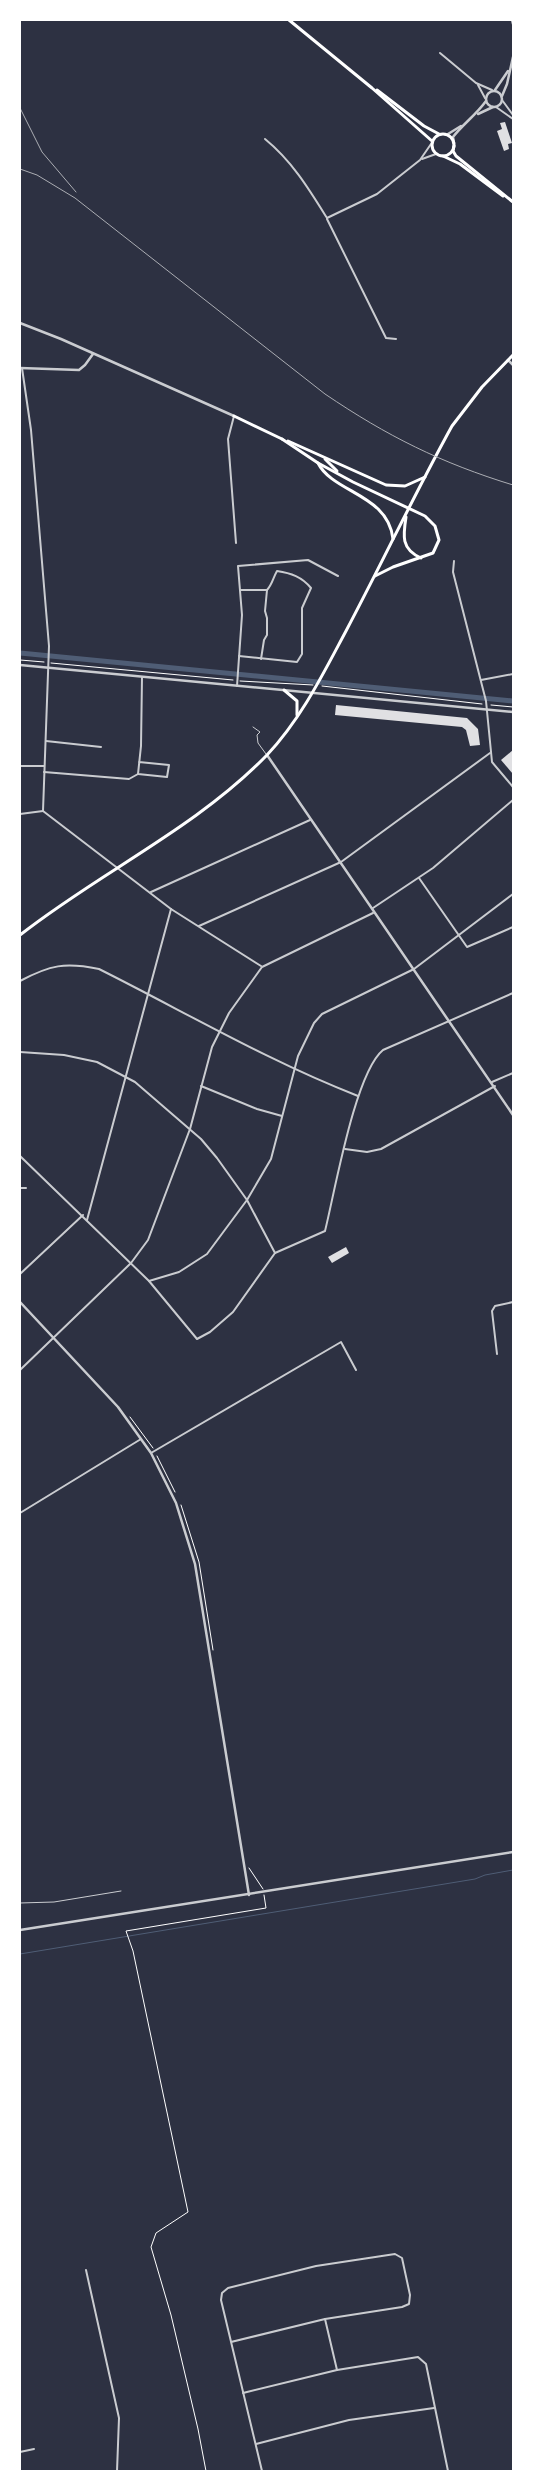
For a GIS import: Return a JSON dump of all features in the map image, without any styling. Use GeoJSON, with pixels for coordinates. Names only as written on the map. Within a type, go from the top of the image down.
{"type":"FeatureCollection","features":[{"type":"Feature","properties":{"kind":"main road"},"geometry":{"type":"LineString","coordinates":[[289,20],[372,88],[432,132],[448,134],[454,145],[453,152],[456,156],[513,202]]}},
{"type":"Feature","properties":{"kind":"main road"},"geometry":{"type":"LineString","coordinates":[[372,88],[432,143],[436,154],[460,164],[513,202]]}},
{"type":"Feature","properties":{"kind":"main road"},"geometry":{"type":"LineString","coordinates":[[432,143],[439,134]]}},
{"type":"Feature","properties":{"kind":"main road"},"geometry":{"type":"LineString","coordinates":[[443,156],[450,153],[454,145]]}},
{"type":"Feature","properties":{"kind":"main road"},"geometry":{"type":"LineString","coordinates":[[20,935],[118,867],[204,811],[266,755],[297,718],[314,692],[439,452],[465,408],[513,355]]}},
{"type":"Feature","properties":{"kind":"main road"},"geometry":{"type":"LineString","coordinates":[[234,416],[386,484],[405,486],[427,475]]}},
{"type":"Feature","properties":{"kind":"main road"},"geometry":{"type":"LineString","coordinates":[[282,439],[318,463],[425,516],[432,522],[438,533],[438,546],[431,554],[393,567],[374,576]]}},
{"type":"Feature","properties":{"kind":"main road"},"geometry":{"type":"LineString","coordinates":[[323,457],[341,475]]}},
{"type":"Feature","properties":{"kind":"main road"},"geometry":{"type":"LineString","coordinates":[[318,463],[326,474],[358,494],[384,514],[392,526],[393,539]]}},
{"type":"Feature","properties":{"kind":"main road"},"geometry":{"type":"LineString","coordinates":[[407,514],[404,544],[409,551],[421,558]]}},
{"type":"Feature","properties":{"kind":"main road"},"geometry":{"type":"LineString","coordinates":[[284,690],[297,701],[297,718]]}},
{"type":"Feature","properties":{"kind":"street"},"geometry":{"type":"LineString","coordinates":[[512,20],[513,24]]}},
{"type":"Feature","properties":{"kind":"street"},"geometry":{"type":"LineString","coordinates":[[440,53],[476,83],[502,96]]}},
{"type":"Feature","properties":{"kind":"street"},"geometry":{"type":"LineString","coordinates":[[513,56],[507,84],[502,96],[502,100],[513,114]]}},
{"type":"Feature","properties":{"kind":"street"},"geometry":{"type":"LineString","coordinates":[[476,114],[510,68]]}},
{"type":"Feature","properties":{"kind":"street"},"geometry":{"type":"LineString","coordinates":[[476,83],[486,99],[513,120]]}},
{"type":"Feature","properties":{"kind":"street"},"geometry":{"type":"LineString","coordinates":[[448,134],[476,114],[494,107],[502,100]]}},
{"type":"Feature","properties":{"kind":"street"},"geometry":{"type":"LineString","coordinates":[[454,145],[454,137],[462,125]]}},
{"type":"Feature","properties":{"kind":"street"},"geometry":{"type":"LineString","coordinates":[[265,139],[279,151],[304,180],[327,218],[386,338],[396,339]]}},
{"type":"Feature","properties":{"kind":"street"},"geometry":{"type":"LineString","coordinates":[[327,218],[377,194],[420,160],[432,143]]}},
{"type":"Feature","properties":{"kind":"street"},"geometry":{"type":"LineString","coordinates":[[420,160],[436,154]]}},
{"type":"Feature","properties":{"kind":"street"},"geometry":{"type":"LineString","coordinates":[[20,323],[94,353],[234,416],[228,439],[236,544]]}},
{"type":"Feature","properties":{"kind":"street"},"geometry":{"type":"LineString","coordinates":[[43,811],[50,668],[31,430],[21,368],[79,370],[86,365],[94,353]]}},
{"type":"Feature","properties":{"kind":"street"},"geometry":{"type":"LineString","coordinates":[[508,360],[513,365]]}},
{"type":"Feature","properties":{"kind":"street"},"geometry":{"type":"LineString","coordinates":[[237,686],[242,615],[238,566],[308,560],[338,576]]}},
{"type":"Feature","properties":{"kind":"street"},"geometry":{"type":"LineString","coordinates":[[454,561],[453,572],[488,710],[492,762],[513,787]]}},
{"type":"Feature","properties":{"kind":"street"},"geometry":{"type":"LineString","coordinates":[[239,656],[260,659],[296,662],[302,654],[302,608],[311,588],[306,582],[289,573],[277,571],[272,585],[267,590],[265,611],[268,618],[267,635],[260,659]]}},
{"type":"Feature","properties":{"kind":"street"},"geometry":{"type":"LineString","coordinates":[[240,590],[267,590]]}},
{"type":"Feature","properties":{"kind":"street"},"geometry":{"type":"LineString","coordinates":[[20,665],[513,712]]}},
{"type":"Feature","properties":{"kind":"street"},"geometry":{"type":"LineString","coordinates":[[481,680],[513,674]]}},
{"type":"Feature","properties":{"kind":"street"},"geometry":{"type":"LineString","coordinates":[[138,774],[140,762],[142,677]]}},
{"type":"Feature","properties":{"kind":"street"},"geometry":{"type":"LineString","coordinates":[[46,742],[101,747]]}},
{"type":"Feature","properties":{"kind":"street"},"geometry":{"type":"LineString","coordinates":[[199,926],[341,862],[490,752]]}},
{"type":"Feature","properties":{"kind":"street"},"geometry":{"type":"LineString","coordinates":[[266,755],[495,1086],[513,1115]]}},
{"type":"Feature","properties":{"kind":"street"},"geometry":{"type":"LineString","coordinates":[[44,772],[129,779],[138,774],[167,777],[169,765],[140,762]]}},
{"type":"Feature","properties":{"kind":"street"},"geometry":{"type":"LineString","coordinates":[[20,766],[44,766]]}},
{"type":"Feature","properties":{"kind":"street"},"geometry":{"type":"LineString","coordinates":[[20,1370],[131,1263],[148,1240],[190,1129],[201,1086],[220,1030],[262,967],[373,911],[419,878],[513,800]]}},
{"type":"Feature","properties":{"kind":"street"},"geometry":{"type":"LineString","coordinates":[[20,814],[43,811],[171,909],[262,967]]}},
{"type":"Feature","properties":{"kind":"street"},"geometry":{"type":"LineString","coordinates":[[150,892],[311,820]]}},
{"type":"Feature","properties":{"kind":"street"},"geometry":{"type":"LineString","coordinates":[[419,878],[467,947],[513,927]]}},
{"type":"Feature","properties":{"kind":"street"},"geometry":{"type":"LineString","coordinates":[[149,1281],[179,1272],[207,1254],[247,1200],[270,1160],[293,1069],[314,1023],[322,1014],[414,969],[513,894]]}},
{"type":"Feature","properties":{"kind":"street"},"geometry":{"type":"LineString","coordinates":[[87,1220],[171,909]]}},
{"type":"Feature","properties":{"kind":"street"},"geometry":{"type":"LineString","coordinates":[[20,981],[51,967],[74,964],[99,969],[293,1069],[358,1096]]}},
{"type":"Feature","properties":{"kind":"street"},"geometry":{"type":"LineString","coordinates":[[20,1156],[149,1281],[197,1339],[210,1332],[233,1312],[275,1253],[325,1231],[358,1096],[367,1071],[377,1055],[383,1050],[513,993]]}},
{"type":"Feature","properties":{"kind":"street"},"geometry":{"type":"LineString","coordinates":[[20,1052],[64,1055],[97,1062],[126,1077],[190,1129],[217,1158],[247,1200],[275,1253]]}},
{"type":"Feature","properties":{"kind":"street"},"geometry":{"type":"LineString","coordinates":[[492,1082],[513,1073]]}},
{"type":"Feature","properties":{"kind":"street"},"geometry":{"type":"LineString","coordinates":[[201,1086],[257,1109],[282,1116]]}},
{"type":"Feature","properties":{"kind":"street"},"geometry":{"type":"LineString","coordinates":[[345,1149],[367,1152],[381,1149],[495,1086]]}},
{"type":"Feature","properties":{"kind":"street"},"geometry":{"type":"LineString","coordinates":[[20,1188],[26,1188]]}},
{"type":"Feature","properties":{"kind":"street"},"geometry":{"type":"LineString","coordinates":[[20,1274],[82,1215]]}},
{"type":"Feature","properties":{"kind":"street"},"geometry":{"type":"LineString","coordinates":[[20,1302],[118,1407],[151,1453],[176,1503],[195,1564],[249,1895]]}},
{"type":"Feature","properties":{"kind":"street"},"geometry":{"type":"LineString","coordinates":[[497,1354],[492,1311],[495,1306],[513,1302]]}},
{"type":"Feature","properties":{"kind":"street"},"geometry":{"type":"LineString","coordinates":[[151,1453],[341,1342],[356,1370]]}},
{"type":"Feature","properties":{"kind":"street"},"geometry":{"type":"LineString","coordinates":[[20,1513],[141,1438]]}},
{"type":"Feature","properties":{"kind":"street"},"geometry":{"type":"LineString","coordinates":[[20,1930],[513,1852]]}},
{"type":"Feature","properties":{"kind":"street"},"geometry":{"type":"LineString","coordinates":[[231,2342],[325,2319],[402,2307],[409,2304],[410,2295],[400,2255],[345,2260],[316,2266],[228,2288],[222,2293],[221,2300],[243,2393],[256,2444],[262,2471]]}},
{"type":"Feature","properties":{"kind":"street"},"geometry":{"type":"LineString","coordinates":[[86,2270],[119,2418],[117,2471]]}},
{"type":"Feature","properties":{"kind":"street"},"geometry":{"type":"LineString","coordinates":[[325,2319],[337,2370]]}},
{"type":"Feature","properties":{"kind":"street"},"geometry":{"type":"LineString","coordinates":[[243,2393],[337,2370],[418,2357],[423,2360],[448,2471]]}},
{"type":"Feature","properties":{"kind":"street"},"geometry":{"type":"LineString","coordinates":[[256,2444],[350,2420],[434,2408]]}},
{"type":"Feature","properties":{"kind":"street"},"geometry":{"type":"LineString","coordinates":[[20,2452],[34,2449]]}},
{"type":"Feature","properties":{"kind":"lane"},"geometry":{"type":"LineString","coordinates":[[254,727],[260,732],[257,736],[258,743],[266,755]]}},
{"type":"Feature","properties":{"kind":"lane"},"geometry":{"type":"LineString","coordinates":[[20,1903],[54,1902],[120,1891]]}},
{"type":"Feature","properties":{"kind":"path"},"geometry":{"type":"LineString","coordinates":[[20,660],[318,684],[513,707]]}},
{"type":"Feature","properties":{"kind":"path"},"geometry":{"type":"LineString","coordinates":[[127,1412],[155,1451],[177,1496]]}},
{"type":"Feature","properties":{"kind":"path"},"geometry":{"type":"LineString","coordinates":[[180,1503],[199,1562],[214,1655]]}},
{"type":"Feature","properties":{"kind":"path"},"geometry":{"type":"LineString","coordinates":[[206,2471],[171,2315],[151,2248],[156,2233],[188,2212],[133,1951],[126,1931],[266,1908],[262,1884],[249,1869],[248,1860]]}},
{"type":"Feature","properties":{"kind":"building"},"geometry":{"type":"Polygon","coordinates":[[[505,122],[512,143],[508,144],[509,149],[504,151],[497,131],[502,129],[500,123],[505,122]]]}},
{"type":"Feature","properties":{"kind":"building"},"geometry":{"type":"Polygon","coordinates":[[[336,705],[467,718],[478,729],[480,745],[470,746],[466,730],[462,727],[335,715],[336,705]]]}},
{"type":"Feature","properties":{"kind":"building"},"geometry":{"type":"Polygon","coordinates":[[[513,750],[513,774],[501,760],[513,750]]]}},
{"type":"Feature","properties":{"kind":"building"},"geometry":{"type":"Polygon","coordinates":[[[346,1247],[349,1253],[332,1263],[328,1257],[346,1247]]]}},
{"type":"Feature","properties":{"kind":"waterway"},"geometry":{"type":"LineString","coordinates":[[20,653],[513,701]]}},
{"type":"Feature","properties":{"kind":"waterway"},"geometry":{"type":"LineString","coordinates":[[20,1954],[475,1879],[485,1875],[513,1870]]}},
{"type":"Feature","properties":{"kind":"railway"},"geometry":{"type":"LineString","coordinates":[[20,108],[42,152],[76,192]]}},
{"type":"Feature","properties":{"kind":"railway"},"geometry":{"type":"LineString","coordinates":[[20,169],[37,175],[75,198],[325,394],[348,409],[370,423],[438,458],[513,485]]}}]}
